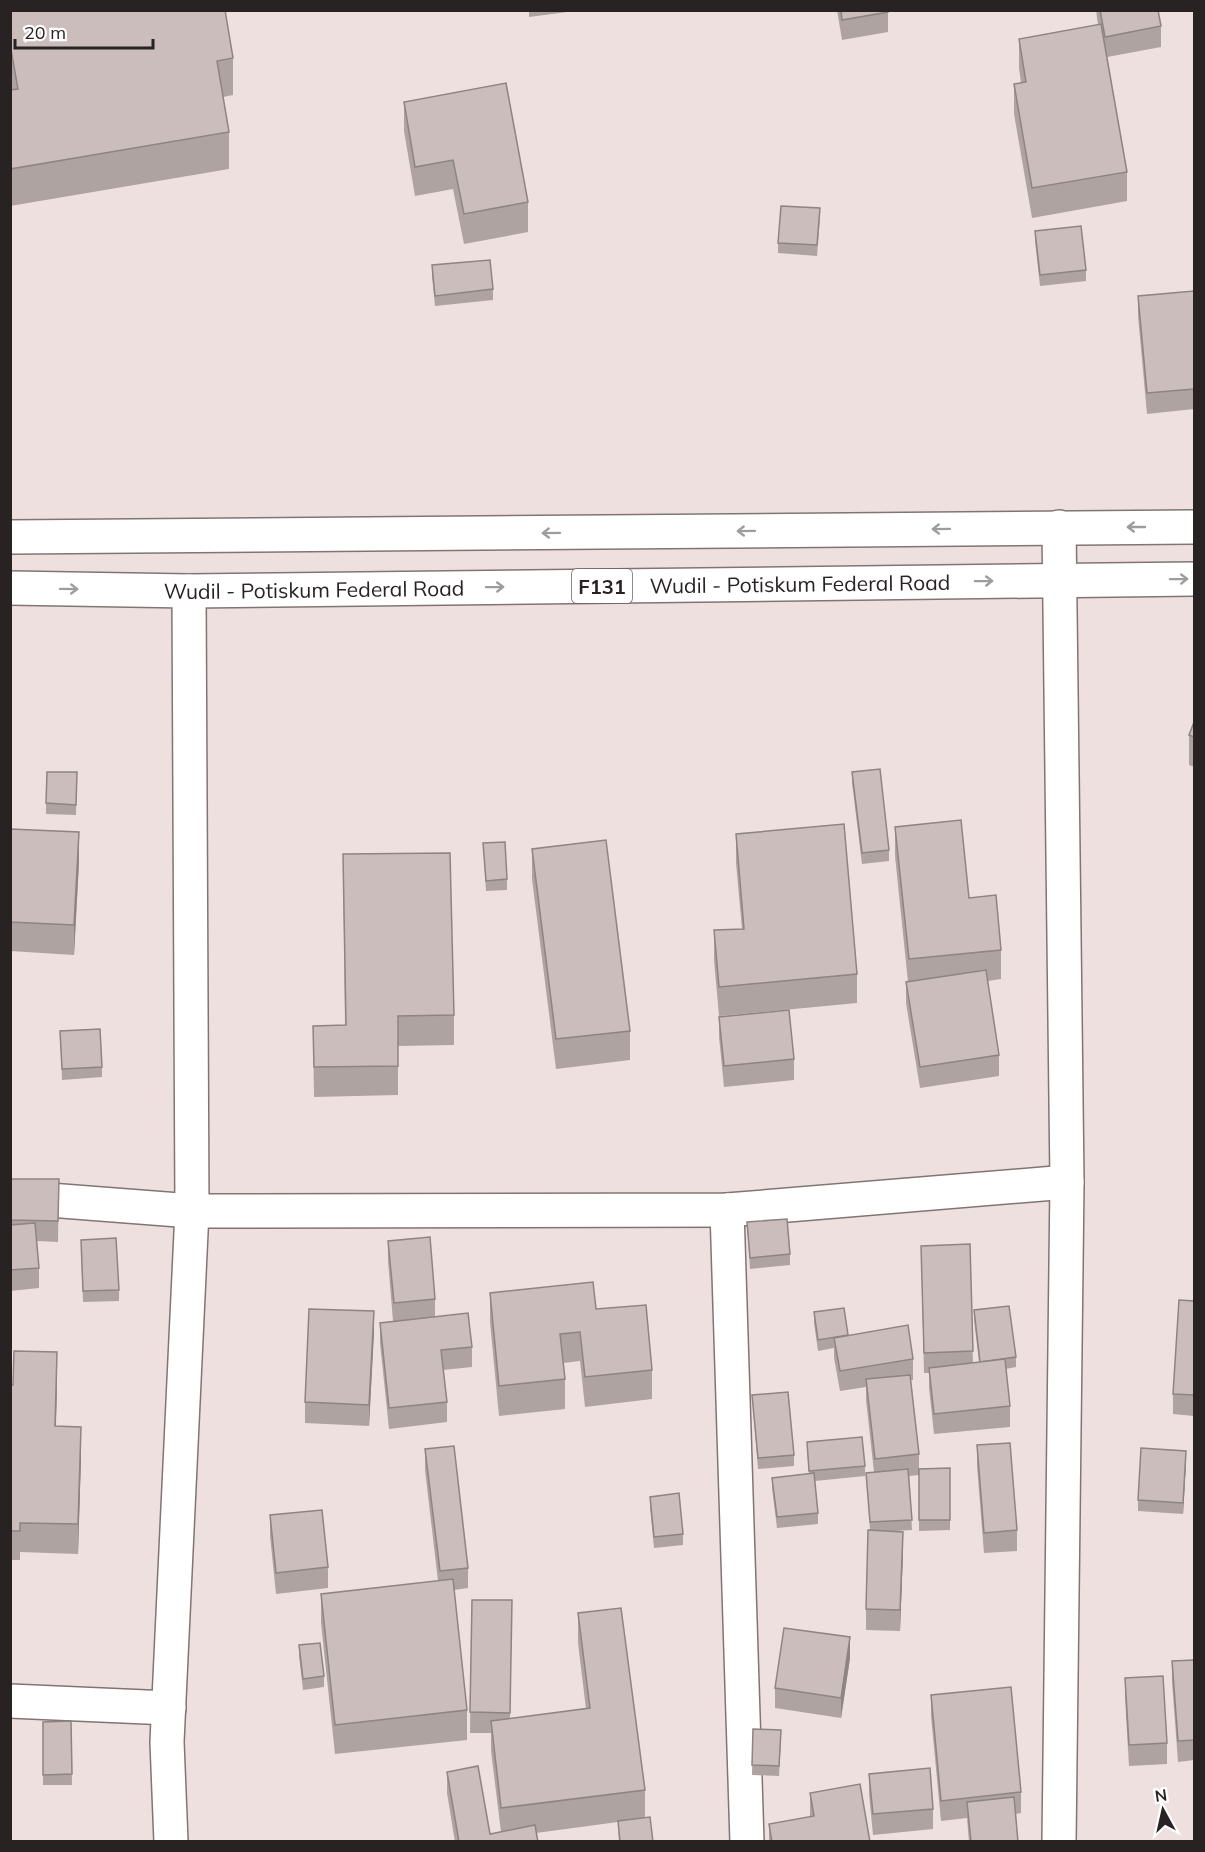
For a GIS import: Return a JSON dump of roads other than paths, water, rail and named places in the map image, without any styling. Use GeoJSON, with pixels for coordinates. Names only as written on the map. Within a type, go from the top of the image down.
{"type":"FeatureCollection","features":[{"type":"Feature","properties":{"kind":"street"},"geometry":{"type":"LineString","coordinates":[[1059,527],[1067,1182],[1059,1842]]}},
{"type":"Feature","properties":{"kind":"street"},"geometry":{"type":"LineString","coordinates":[[10,537],[1194,527]]}},
{"type":"Feature","properties":{"kind":"street"},"geometry":{"type":"LineString","coordinates":[[110,537],[110,590]]}},
{"type":"Feature","properties":{"kind":"street","name":"Wudil - Potiskum Federal Road"},"geometry":{"type":"LineString","coordinates":[[10,588],[189,591],[1194,579]]}},
{"type":"Feature","properties":{"kind":"street"},"geometry":{"type":"LineString","coordinates":[[171,1842],[167,1742],[192,1211],[189,591]]}},
{"type":"Feature","properties":{"kind":"street"},"geometry":{"type":"LineString","coordinates":[[10,1197],[192,1211],[727,1210],[1067,1182]]}},
{"type":"Feature","properties":{"kind":"street"},"geometry":{"type":"LineString","coordinates":[[727,1210],[747,1842]]}},
{"type":"Feature","properties":{"kind":"street"},"geometry":{"type":"LineString","coordinates":[[10,1701],[169,1708]]}}]}
